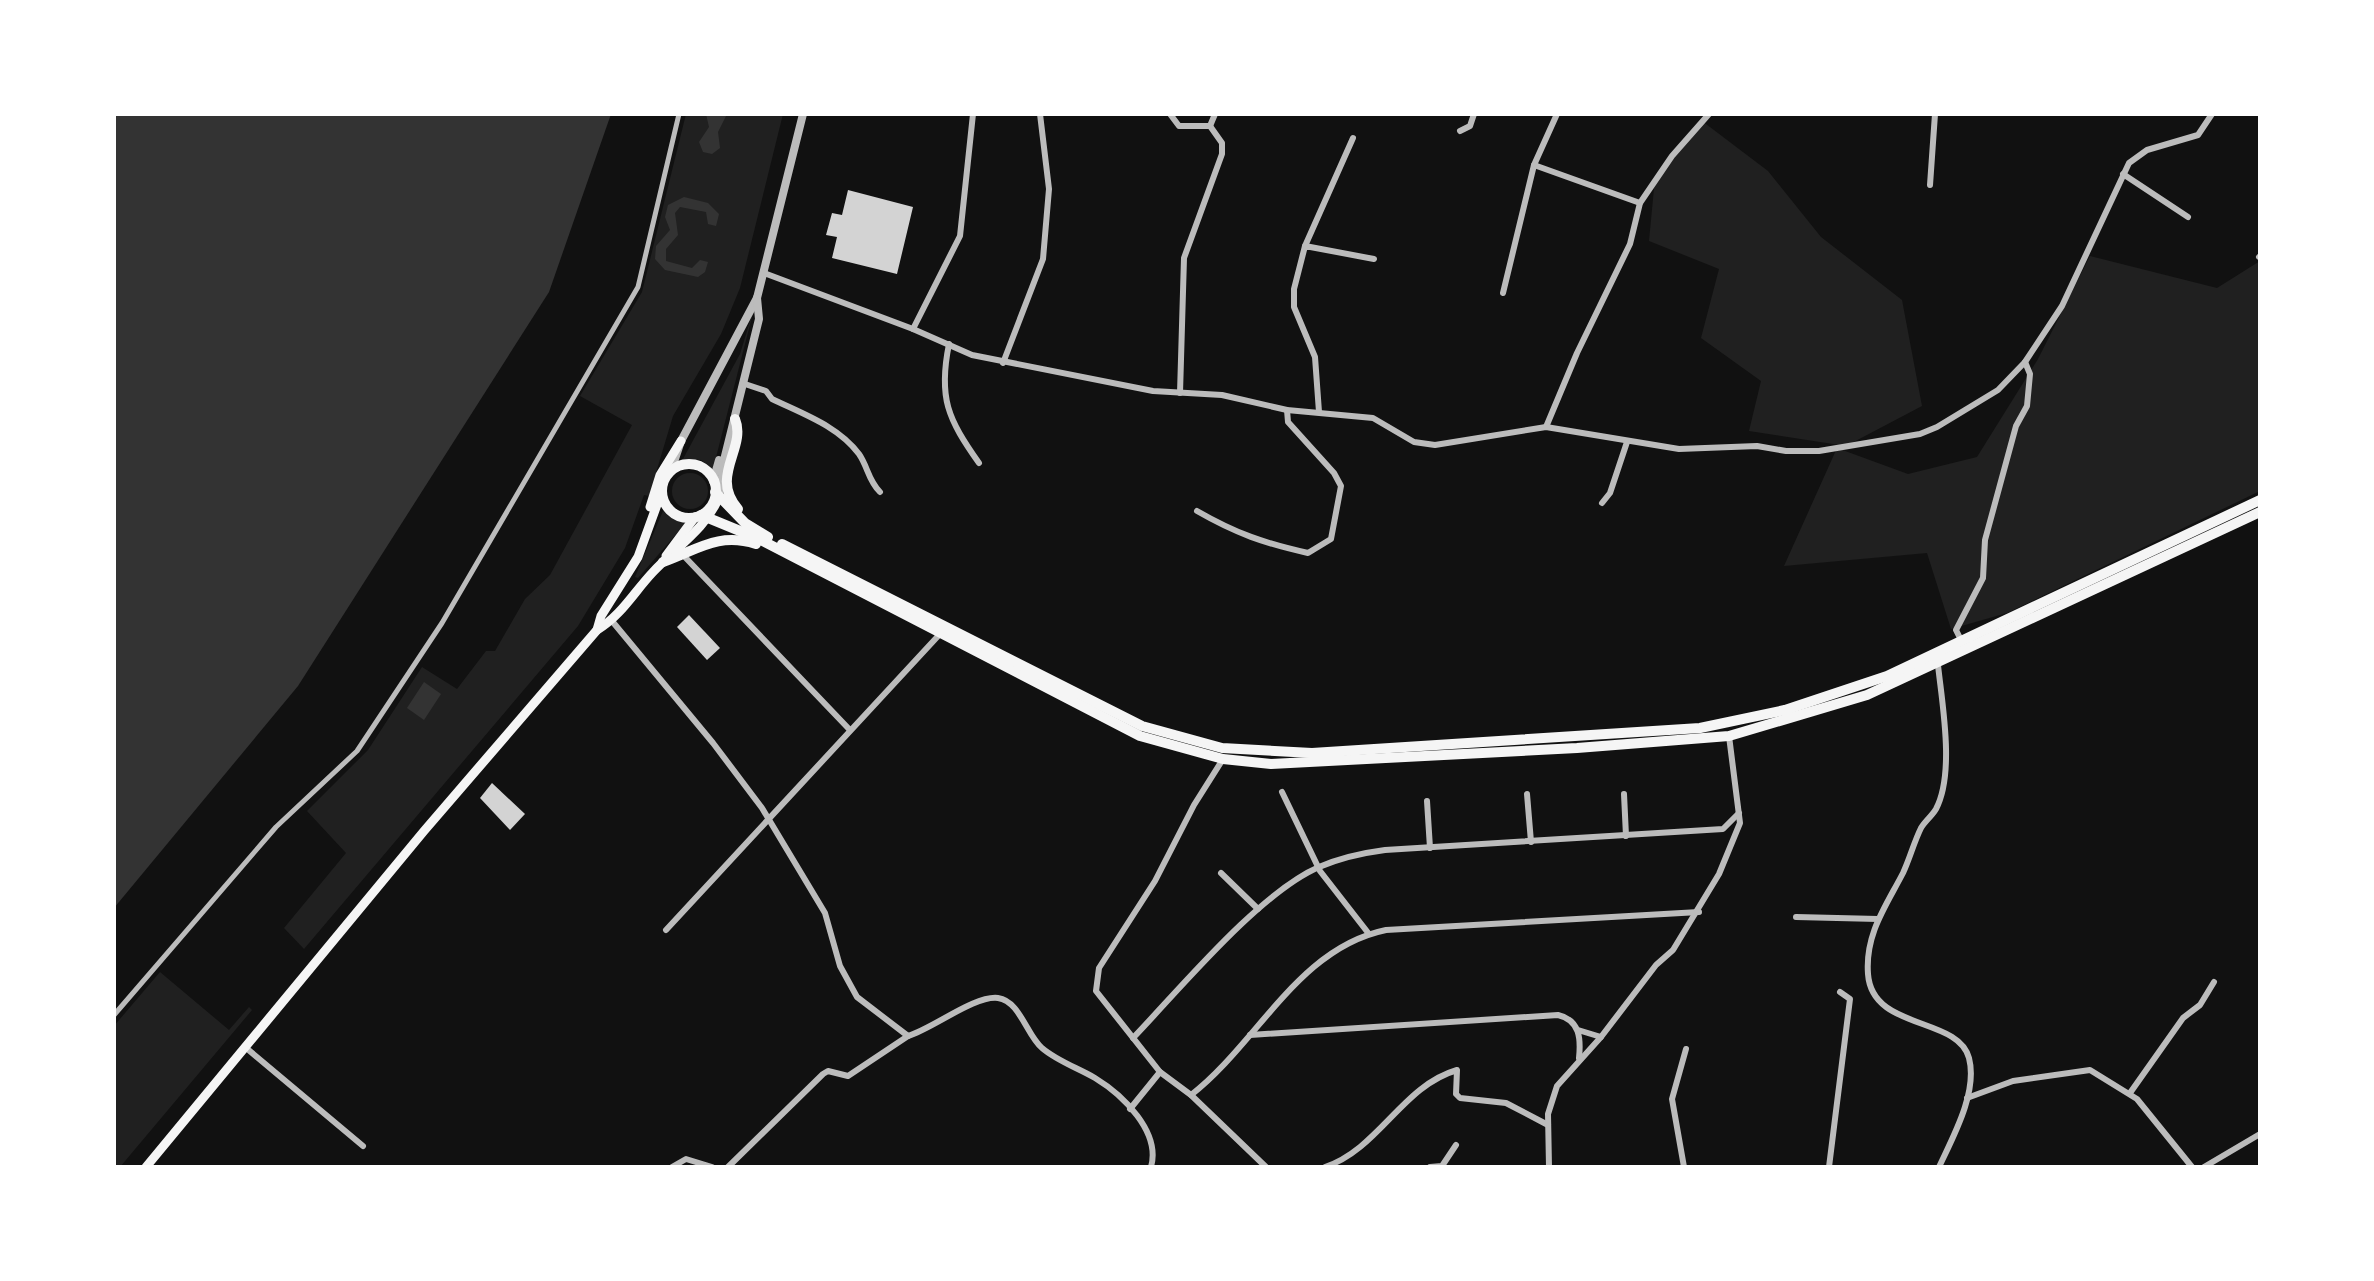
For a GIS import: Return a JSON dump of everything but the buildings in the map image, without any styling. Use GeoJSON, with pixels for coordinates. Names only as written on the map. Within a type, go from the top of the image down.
{"type":"FeatureCollection","features":[{"type":"Feature","properties":{"kind":"main road"},"geometry":{"type":"LineString","coordinates":[[735,419],[739,427],[727,473],[731,500],[752,521],[804,559]]}},
{"type":"Feature","properties":{"kind":"main road"},"geometry":{"type":"LineString","coordinates":[[597,630],[601,616],[632,563],[660,475],[681,441]]}},
{"type":"Feature","properties":{"kind":"main road"},"geometry":{"type":"LineString","coordinates":[[632,563],[638,557],[671,471],[682,465],[695,465],[706,471],[716,490],[745,523],[939,635],[1140,736],[1223,759],[1271,764],[1729,736],[1867,695],[1938,665],[2260,512]]}},
{"type":"Feature","properties":{"kind":"main road"},"geometry":{"type":"LineString","coordinates":[[146,1167],[597,630],[612,621],[663,562],[675,554],[713,503],[716,490]]}},
{"type":"Feature","properties":{"kind":"main road"},"geometry":{"type":"LineString","coordinates":[[662,491],[672,512],[701,516],[804,559],[1142,726],[1193,742],[1253,752],[1356,751],[1618,735],[1722,725],[1836,695],[1962,642],[2260,500]]}},
{"type":"Feature","properties":{"kind":"main road"},"geometry":{"type":"LineString","coordinates":[[663,562],[715,539],[737,538],[804,559]]}},
{"type":"Feature","properties":{"kind":"street"},"geometry":{"type":"LineString","coordinates":[[114,1015],[276,827],[357,751],[442,623],[638,287],[679,114]]}},
{"type":"Feature","properties":{"kind":"street"},"geometry":{"type":"LineString","coordinates":[[671,471],[681,441],[757,298],[803,114]]}},
{"type":"Feature","properties":{"kind":"street"},"geometry":{"type":"LineString","coordinates":[[913,329],[960,236],[973,114]]}},
{"type":"Feature","properties":{"kind":"street"},"geometry":{"type":"LineString","coordinates":[[1003,363],[1043,259],[1049,189],[1040,114]]}},
{"type":"Feature","properties":{"kind":"street"},"geometry":{"type":"LineString","coordinates":[[1170,114],[1179,126],[1210,126]]}},
{"type":"Feature","properties":{"kind":"street"},"geometry":{"type":"LineString","coordinates":[[1210,126],[1215,114]]}},
{"type":"Feature","properties":{"kind":"street"},"geometry":{"type":"LineString","coordinates":[[1460,131],[1470,126],[1474,114]]}},
{"type":"Feature","properties":{"kind":"street"},"geometry":{"type":"LineString","coordinates":[[1503,293],[1534,165],[1557,114]]}},
{"type":"Feature","properties":{"kind":"street"},"geometry":{"type":"LineString","coordinates":[[1546,427],[1577,353],[1630,244],[1640,203],[1672,156],[1709,114]]}},
{"type":"Feature","properties":{"kind":"street"},"geometry":{"type":"LineString","coordinates":[[1930,185],[1935,114]]}},
{"type":"Feature","properties":{"kind":"street"},"geometry":{"type":"LineString","coordinates":[[764,273],[1003,363],[1153,391],[1222,395],[1287,410],[1373,418],[1414,442],[1435,445],[1546,427],[1627,442],[1707,451],[1757,446],[1786,451],[1819,451],[1920,434],[1998,390],[2025,362],[2062,306],[2123,174],[2136,156],[2147,150],[2189,141],[2198,135],[2212,114]]}},
{"type":"Feature","properties":{"kind":"street"},"geometry":{"type":"LineString","coordinates":[[1180,393],[1184,258],[1222,154],[1222,143],[1210,126]]}},
{"type":"Feature","properties":{"kind":"street"},"geometry":{"type":"LineString","coordinates":[[1319,412],[1315,357],[1294,307],[1294,289],[1305,246],[1353,138]]}},
{"type":"Feature","properties":{"kind":"street"},"geometry":{"type":"LineString","coordinates":[[1534,165],[1640,203]]}},
{"type":"Feature","properties":{"kind":"street"},"geometry":{"type":"LineString","coordinates":[[2123,174],[2188,217]]}},
{"type":"Feature","properties":{"kind":"street"},"geometry":{"type":"LineString","coordinates":[[1305,246],[1374,259]]}},
{"type":"Feature","properties":{"kind":"street"},"geometry":{"type":"LineString","coordinates":[[716,490],[759,319],[757,298]]}},
{"type":"Feature","properties":{"kind":"street"},"geometry":{"type":"LineString","coordinates":[[949,344],[943,378],[949,415],[979,463]]}},
{"type":"Feature","properties":{"kind":"street"},"geometry":{"type":"LineString","coordinates":[[1962,642],[1956,630],[1983,578],[1985,540],[2016,426],[2027,406],[2030,374],[2025,362]]}},
{"type":"Feature","properties":{"kind":"street"},"geometry":{"type":"LineString","coordinates":[[745,384],[766,391],[772,399],[832,428],[859,454],[870,482],[880,492]]}},
{"type":"Feature","properties":{"kind":"street"},"geometry":{"type":"LineString","coordinates":[[1197,511],[1237,534],[1265,545],[1308,553],[1331,539],[1341,486],[1334,473],[1288,422],[1287,410]]}},
{"type":"Feature","properties":{"kind":"street"},"geometry":{"type":"LineString","coordinates":[[716,490],[729,425],[735,419]]}},
{"type":"Feature","properties":{"kind":"street"},"geometry":{"type":"LineString","coordinates":[[1602,503],[1610,493],[1627,442]]}},
{"type":"Feature","properties":{"kind":"street"},"geometry":{"type":"LineString","coordinates":[[683,555],[849,729]]}},
{"type":"Feature","properties":{"kind":"street"},"geometry":{"type":"LineString","coordinates":[[612,621],[713,743],[767,818],[825,913],[840,966],[857,997],[908,1036]]}},
{"type":"Feature","properties":{"kind":"street"},"geometry":{"type":"LineString","coordinates":[[666,930],[939,635]]}},
{"type":"Feature","properties":{"kind":"street"},"geometry":{"type":"LineString","coordinates":[[1938,665],[1944,701],[1943,785],[1936,809],[1923,824],[1867,948],[1868,977],[1876,999],[1889,1010],[1963,1047],[1970,1059],[1965,1110],[1939,1167]]}},
{"type":"Feature","properties":{"kind":"street"},"geometry":{"type":"LineString","coordinates":[[1549,1167],[1548,1125],[1553,1095],[1579,1058],[1601,1037],[1656,965],[1673,950],[1699,912],[1738,830],[1739,813],[1729,736]]}},
{"type":"Feature","properties":{"kind":"street"},"geometry":{"type":"LineString","coordinates":[[1223,759],[1194,805],[1155,881],[1099,968],[1096,991],[1160,1072],[1191,1095],[1266,1167]]}},
{"type":"Feature","properties":{"kind":"street"},"geometry":{"type":"LineString","coordinates":[[1282,792],[1317,868],[1369,934]]}},
{"type":"Feature","properties":{"kind":"street"},"geometry":{"type":"LineString","coordinates":[[1527,794],[1531,842]]}},
{"type":"Feature","properties":{"kind":"street"},"geometry":{"type":"LineString","coordinates":[[1624,794],[1626,836]]}},
{"type":"Feature","properties":{"kind":"street"},"geometry":{"type":"LineString","coordinates":[[1427,801],[1430,848]]}},
{"type":"Feature","properties":{"kind":"street"},"geometry":{"type":"LineString","coordinates":[[1133,1038],[1258,909],[1317,868],[1364,853],[1723,829],[1739,813]]}},
{"type":"Feature","properties":{"kind":"street"},"geometry":{"type":"LineString","coordinates":[[1723,829],[1730,835],[1730,846]]}},
{"type":"Feature","properties":{"kind":"street"},"geometry":{"type":"LineString","coordinates":[[1221,873],[1258,909]]}},
{"type":"Feature","properties":{"kind":"street"},"geometry":{"type":"LineString","coordinates":[[1191,1095],[1332,951],[1369,934],[1699,912]]}},
{"type":"Feature","properties":{"kind":"street"},"geometry":{"type":"LineString","coordinates":[[1796,917],[1878,919]]}},
{"type":"Feature","properties":{"kind":"street"},"geometry":{"type":"LineString","coordinates":[[2130,1093],[2183,1018],[2200,1005],[2214,982]]}},
{"type":"Feature","properties":{"kind":"street"},"geometry":{"type":"LineString","coordinates":[[1829,1167],[1850,999],[1840,992]]}},
{"type":"Feature","properties":{"kind":"street"},"geometry":{"type":"LineString","coordinates":[[728,1167],[823,1074],[828,1071],[848,1076],[908,1036],[987,1000],[1003,999],[1014,1007],[1040,1047],[1096,1079],[1130,1109],[1151,1142],[1151,1167]]}},
{"type":"Feature","properties":{"kind":"street"},"geometry":{"type":"LineString","coordinates":[[1250,1035],[1558,1015],[1570,1019],[1578,1030],[1579,1058]]}},
{"type":"Feature","properties":{"kind":"street"},"geometry":{"type":"LineString","coordinates":[[1578,1030],[1601,1037]]}},
{"type":"Feature","properties":{"kind":"street"},"geometry":{"type":"LineString","coordinates":[[245,1047],[363,1146]]}},
{"type":"Feature","properties":{"kind":"street"},"geometry":{"type":"LineString","coordinates":[[1684,1167],[1672,1099],[1686,1049]]}},
{"type":"Feature","properties":{"kind":"street"},"geometry":{"type":"LineString","coordinates":[[1325,1167],[1355,1153],[1424,1087],[1457,1070],[1456,1094],[1460,1098],[1506,1103],[1548,1125]]}},
{"type":"Feature","properties":{"kind":"street"},"geometry":{"type":"LineString","coordinates":[[1967,1098],[2013,1081],[2090,1070],[2130,1093],[2164,1129],[2192,1167]]}},
{"type":"Feature","properties":{"kind":"street"},"geometry":{"type":"LineString","coordinates":[[1130,1109],[1160,1072]]}},
{"type":"Feature","properties":{"kind":"street"},"geometry":{"type":"LineString","coordinates":[[2204,1167],[2260,1134]]}},
{"type":"Feature","properties":{"kind":"street"},"geometry":{"type":"LineString","coordinates":[[1430,1167],[1447,1162],[1456,1145]]}},
{"type":"Feature","properties":{"kind":"street"},"geometry":{"type":"LineString","coordinates":[[672,1167],[686,1159],[712,1167]]}},
{"type":"Feature","properties":{"kind":"shaded area"},"geometry":{"type":"Polygon","coordinates":[[[114,114],[611,114],[549,292],[298,686],[114,908],[114,114]]]}},
{"type":"Feature","properties":{"kind":"shaded area"},"geometry":{"type":"Polygon","coordinates":[[[686,114],[783,114],[740,288],[721,334],[673,416],[649,496],[644,495],[625,548],[578,626],[304,949],[284,928],[346,853],[307,811],[368,750],[422,667],[457,689],[486,651],[495,651],[525,599],[550,575],[632,425],[580,396],[642,292],[686,114]]]}},
{"type":"Feature","properties":{"kind":"shaded area"},"geometry":{"type":"Polygon","coordinates":[[[706,114],[727,114],[718,132],[720,148],[712,154],[703,152],[699,142],[709,127],[706,114]]]}},
{"type":"Feature","properties":{"kind":"shaded area"},"geometry":{"type":"Polygon","coordinates":[[[1702,121],[1768,171],[1821,237],[1902,300],[1922,406],[1846,446],[1749,431],[1761,381],[1701,338],[1719,269],[1649,241],[1655,178],[1702,121]]]}},
{"type":"Feature","properties":{"kind":"shaded area"},"geometry":{"type":"Polygon","coordinates":[[[684,197],[708,203],[719,214],[716,226],[708,224],[706,212],[680,207],[675,213],[678,235],[666,249],[666,261],[692,268],[700,260],[708,262],[705,272],[698,277],[665,270],[655,259],[656,246],[670,230],[665,217],[668,205],[684,197]]]}},
{"type":"Feature","properties":{"kind":"shaded area"},"geometry":{"type":"Polygon","coordinates":[[[2090,256],[2217,288],[2260,261],[2260,491],[2007,613],[1951,629],[1927,553],[1784,566],[1837,448],[1908,474],[1977,457],[2038,359],[2090,256]]]}},
{"type":"Feature","properties":{"kind":"shaded area"},"geometry":{"type":"Polygon","coordinates":[[[755,305],[713,469],[701,460],[683,459],[740,354],[755,305]]]}},
{"type":"Feature","properties":{"kind":"shaded area"},"geometry":{"type":"Polygon","coordinates":[[[690,473],[703,478],[708,491],[703,504],[690,509],[677,504],[672,491],[677,478],[690,473]]]}},
{"type":"Feature","properties":{"kind":"shaded area"},"geometry":{"type":"Polygon","coordinates":[[[663,511],[685,524],[638,578],[635,577],[663,511]]]}},
{"type":"Feature","properties":{"kind":"shaded area"},"geometry":{"type":"Polygon","coordinates":[[[424,682],[441,694],[424,720],[407,708],[424,682]]]}},
{"type":"Feature","properties":{"kind":"shaded area"},"geometry":{"type":"Polygon","coordinates":[[[160,972],[229,1030],[249,1007],[252,1010],[120,1167],[114,1167],[114,1026],[160,972]]]}}]}
